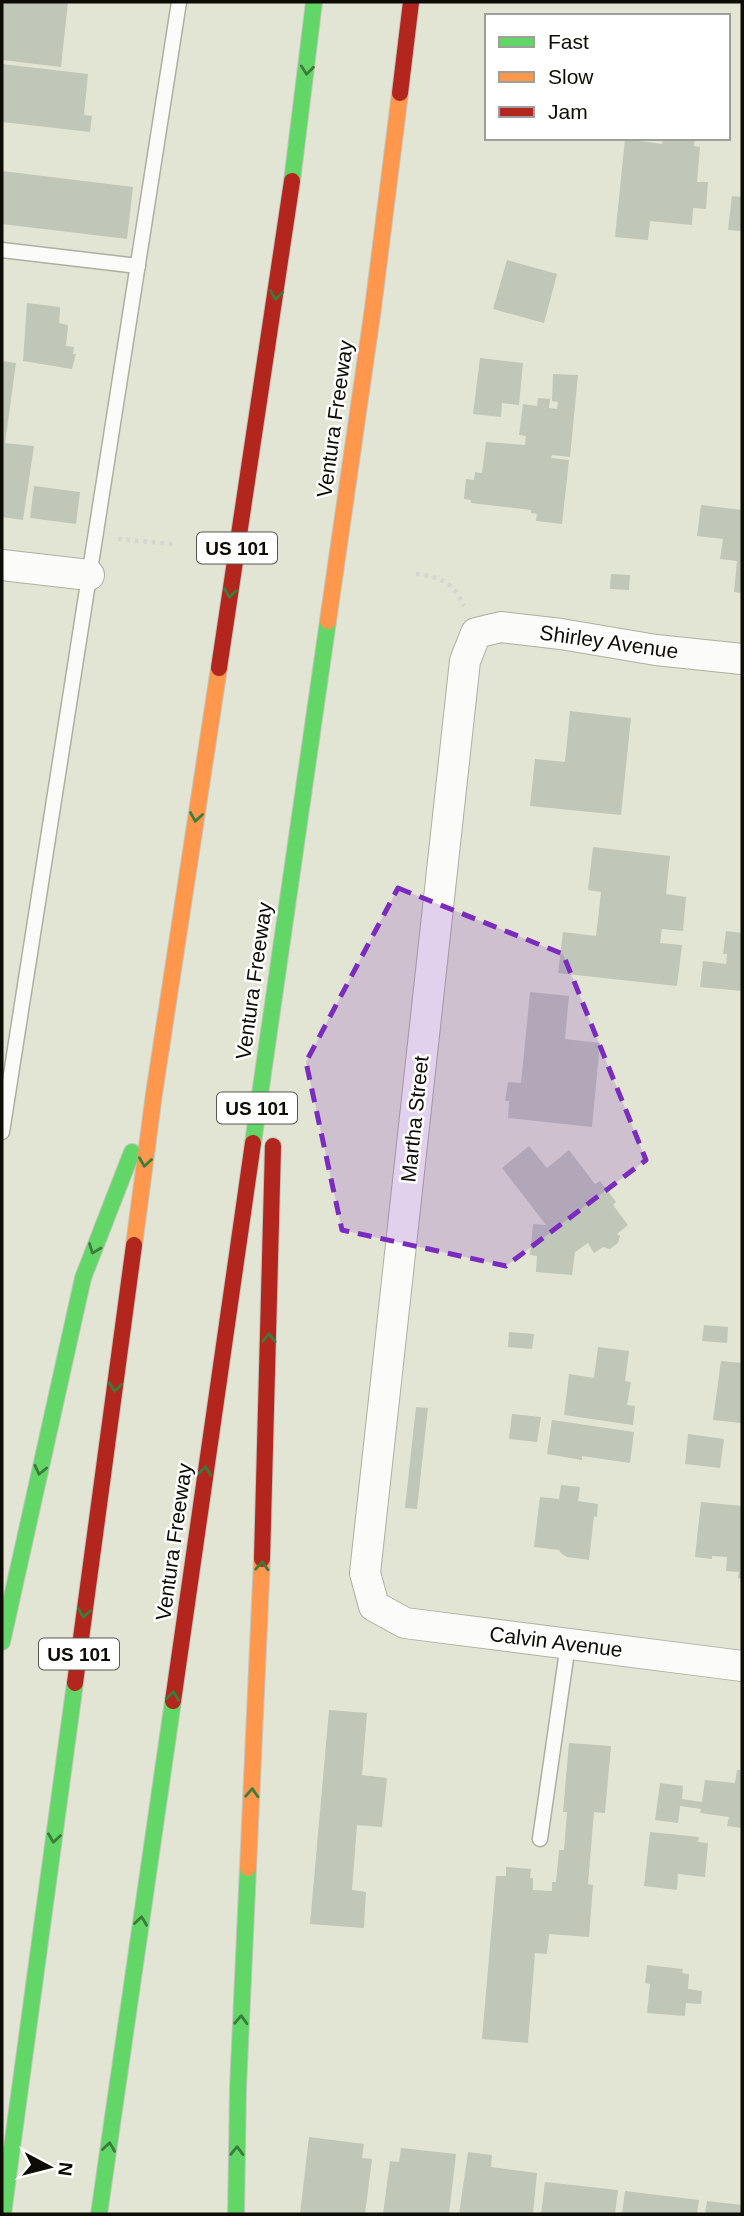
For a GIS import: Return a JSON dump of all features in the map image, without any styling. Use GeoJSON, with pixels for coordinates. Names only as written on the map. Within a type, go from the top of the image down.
{"type":"FeatureCollection","features":[{"type":"Feature","properties":{"kind":"highway","name":"US 101"},"geometry":{"type":"LineString","coordinates":[[3,2214],[154,1094],[300,131],[314,2]]}},
{"type":"Feature","properties":{"kind":"highway","name":"Ventura Freeway"},"geometry":{"type":"LineString","coordinates":[[99,2214],[373,308],[411,2]]}},
{"type":"Feature","properties":{"kind":"highway"},"geometry":{"type":"LineString","coordinates":[[236,2214],[238,2088],[265,1497],[276,974]]}},
{"type":"Feature","properties":{"kind":"highway"},"geometry":{"type":"LineString","coordinates":[[2,1642],[83,1278],[154,1094]]}},
{"type":"Feature","properties":{"kind":"street"},"geometry":{"type":"LineString","coordinates":[[2,565],[89,575]]}},
{"type":"Feature","properties":{"kind":"street","name":"Shirley Avenue"},"geometry":{"type":"LineString","coordinates":[[477,633],[501,626],[656,650],[742,659]]}},
{"type":"Feature","properties":{"kind":"street","name":"Martha Street"},"geometry":{"type":"LineString","coordinates":[[374,1606],[365,1573],[366,1559],[465,661],[477,633]]}},
{"type":"Feature","properties":{"kind":"street","name":"Calvin Avenue"},"geometry":{"type":"LineString","coordinates":[[374,1606],[405,1623],[742,1666]]}},
{"type":"Feature","properties":{"kind":"lane"},"geometry":{"type":"LineString","coordinates":[[2,1132],[179,2]]}},
{"type":"Feature","properties":{"kind":"lane"},"geometry":{"type":"LineString","coordinates":[[2,250],[138,266]]}},
{"type":"Feature","properties":{"kind":"lane"},"geometry":{"type":"LineString","coordinates":[[540,1839],[568,1644]]}},
{"type":"Feature","properties":{"kind":"path"},"geometry":{"type":"LineString","coordinates":[[96,537],[172,544]]}},
{"type":"Feature","properties":{"kind":"path"},"geometry":{"type":"LineString","coordinates":[[416,574],[443,578],[460,597],[477,633]]}},
{"type":"Feature","properties":{"kind":"highlighted area"},"geometry":{"type":"Polygon","coordinates":[[[398,888],[563,954],[646,1160],[506,1266],[342,1230],[306,1062],[398,888]]]}},
{"type":"Feature","properties":{"kind":"building"},"geometry":{"type":"Polygon","coordinates":[[[2,2],[68,2],[61,67],[2,60],[2,2]]]}},
{"type":"Feature","properties":{"kind":"building"},"geometry":{"type":"Polygon","coordinates":[[[2,64],[88,74],[84,115],[92,116],[90,132],[2,122],[2,64]]]}},
{"type":"Feature","properties":{"kind":"building"},"geometry":{"type":"Polygon","coordinates":[[[625,140],[662,144],[663,140],[695,140],[694,146],[700,147],[697,182],[708,182],[706,209],[693,208],[692,225],[650,221],[648,240],[615,237],[625,140]]]}},
{"type":"Feature","properties":{"kind":"building"},"geometry":{"type":"Polygon","coordinates":[[[2,171],[133,187],[127,239],[2,224],[2,171]]]}},
{"type":"Feature","properties":{"kind":"building"},"geometry":{"type":"Polygon","coordinates":[[[732,196],[742,197],[742,231],[728,230],[732,196]]]}},
{"type":"Feature","properties":{"kind":"building"},"geometry":{"type":"Polygon","coordinates":[[[507,260],[557,274],[544,323],[493,309],[507,260]]]}},
{"type":"Feature","properties":{"kind":"building"},"geometry":{"type":"Polygon","coordinates":[[[27,303],[60,307],[59,323],[68,325],[66,346],[74,347],[73,354],[76,354],[72,369],[23,361],[27,303]]]}},
{"type":"Feature","properties":{"kind":"building"},"geometry":{"type":"Polygon","coordinates":[[[480,358],[523,363],[519,405],[502,403],[501,417],[473,414],[480,358]]]}},
{"type":"Feature","properties":{"kind":"building"},"geometry":{"type":"Polygon","coordinates":[[[2,361],[16,363],[5,443],[34,446],[23,520],[2,517],[2,361]]]}},
{"type":"Feature","properties":{"kind":"building"},"geometry":{"type":"Polygon","coordinates":[[[553,374],[578,375],[570,457],[552,455],[551,458],[569,460],[562,524],[536,521],[537,514],[531,513],[531,510],[471,503],[471,500],[464,499],[466,479],[474,480],[475,472],[482,473],[486,442],[525,445],[526,436],[519,435],[523,404],[537,406],[538,398],[550,399],[549,408],[557,409],[558,402],[552,401],[553,374]]]}},
{"type":"Feature","properties":{"kind":"building"},"geometry":{"type":"Polygon","coordinates":[[[34,486],[80,492],[76,524],[30,518],[34,486]]]}},
{"type":"Feature","properties":{"kind":"building"},"geometry":{"type":"Polygon","coordinates":[[[701,505],[742,510],[742,593],[734,592],[737,561],[720,559],[723,539],[697,536],[701,505]]]}},
{"type":"Feature","properties":{"kind":"building"},"geometry":{"type":"Polygon","coordinates":[[[611,574],[630,575],[629,590],[610,589],[611,574]]]}},
{"type":"Feature","properties":{"kind":"building"},"geometry":{"type":"Polygon","coordinates":[[[570,711],[631,718],[621,815],[530,806],[535,759],[565,762],[570,711]]]}},
{"type":"Feature","properties":{"kind":"building"},"geometry":{"type":"Polygon","coordinates":[[[593,847],[670,856],[666,894],[686,897],[683,931],[662,929],[660,943],[682,945],[677,986],[558,973],[563,932],[596,936],[601,892],[588,890],[593,847]]]}},
{"type":"Feature","properties":{"kind":"building"},"geometry":{"type":"Polygon","coordinates":[[[726,931],[742,933],[742,991],[700,987],[703,961],[726,964],[727,954],[723,954],[726,931]]]}},
{"type":"Feature","properties":{"kind":"building"},"geometry":{"type":"Polygon","coordinates":[[[530,992],[569,996],[565,1039],[600,1043],[592,1127],[508,1118],[509,1101],[505,1101],[508,1082],[521,1083],[530,992]]]}},
{"type":"Feature","properties":{"kind":"building"},"geometry":{"type":"Polygon","coordinates":[[[529,1146],[547,1168],[569,1150],[595,1184],[600,1181],[616,1202],[613,1205],[628,1225],[617,1234],[620,1236],[618,1243],[610,1249],[603,1247],[594,1253],[588,1243],[575,1252],[572,1275],[536,1272],[537,1256],[530,1255],[533,1224],[546,1225],[502,1168],[529,1146]]]}},
{"type":"Feature","properties":{"kind":"building"},"geometry":{"type":"Polygon","coordinates":[[[704,1325],[728,1327],[727,1343],[702,1341],[704,1325]]]}},
{"type":"Feature","properties":{"kind":"building"},"geometry":{"type":"Polygon","coordinates":[[[509,1332],[534,1334],[532,1349],[508,1347],[509,1332]]]}},
{"type":"Feature","properties":{"kind":"building"},"geometry":{"type":"Polygon","coordinates":[[[598,1347],[629,1351],[625,1381],[631,1382],[627,1405],[635,1406],[633,1425],[564,1415],[569,1374],[594,1378],[598,1347]]]}},
{"type":"Feature","properties":{"kind":"building"},"geometry":{"type":"Polygon","coordinates":[[[721,1361],[742,1363],[741,1423],[713,1420],[721,1361]]]}},
{"type":"Feature","properties":{"kind":"building"},"geometry":{"type":"Polygon","coordinates":[[[416,1407],[428,1408],[417,1509],[405,1508],[416,1407]]]}},
{"type":"Feature","properties":{"kind":"building"},"geometry":{"type":"Polygon","coordinates":[[[512,1414],[541,1417],[537,1442],[509,1439],[512,1414]]]}},
{"type":"Feature","properties":{"kind":"building"},"geometry":{"type":"Polygon","coordinates":[[[552,1420],[634,1432],[630,1463],[582,1456],[582,1460],[547,1454],[552,1420]]]}},
{"type":"Feature","properties":{"kind":"building"},"geometry":{"type":"Polygon","coordinates":[[[688,1434],[724,1439],[720,1468],[685,1464],[688,1434]]]}},
{"type":"Feature","properties":{"kind":"building"},"geometry":{"type":"Polygon","coordinates":[[[561,1485],[580,1487],[578,1501],[598,1504],[589,1560],[567,1557],[559,1550],[534,1547],[540,1497],[559,1499],[561,1485]]]}},
{"type":"Feature","properties":{"kind":"building"},"geometry":{"type":"Polygon","coordinates":[[[701,1502],[742,1506],[742,1579],[738,1578],[739,1572],[726,1571],[727,1557],[695,1557],[701,1502]]]}},
{"type":"Feature","properties":{"kind":"building"},"geometry":{"type":"Polygon","coordinates":[[[329,1710],[367,1713],[362,1775],[387,1778],[382,1827],[357,1825],[352,1890],[366,1892],[364,1928],[310,1924],[329,1710]]]}},
{"type":"Feature","properties":{"kind":"building"},"geometry":{"type":"Polygon","coordinates":[[[569,1743],[611,1746],[605,1813],[594,1812],[588,1884],[593,1885],[589,1937],[549,1934],[547,1954],[535,1953],[528,2043],[482,2039],[496,1876],[506,1876],[506,1867],[531,1869],[533,1890],[552,1891],[552,1882],[556,1882],[559,1850],[564,1850],[567,1812],[563,1812],[569,1743]]]}},
{"type":"Feature","properties":{"kind":"building"},"geometry":{"type":"Polygon","coordinates":[[[737,1770],[742,1770],[742,1828],[727,1826],[729,1817],[700,1813],[701,1809],[680,1806],[678,1823],[655,1820],[660,1783],[683,1786],[682,1799],[702,1802],[705,1780],[735,1783],[737,1770]]]}},
{"type":"Feature","properties":{"kind":"building"},"geometry":{"type":"Polygon","coordinates":[[[650,1832],[699,1837],[698,1842],[708,1843],[705,1877],[678,1874],[677,1890],[644,1886],[650,1832]]]}},
{"type":"Feature","properties":{"kind":"building"},"geometry":{"type":"Polygon","coordinates":[[[647,1965],[683,1969],[682,1973],[689,1974],[688,1989],[702,1991],[701,2004],[686,2003],[685,2016],[647,2013],[650,1984],[645,1983],[647,1965]]]}},
{"type":"Feature","properties":{"kind":"building"},"geometry":{"type":"Polygon","coordinates":[[[309,2137],[364,2144],[362,2158],[372,2159],[365,2214],[300,2214],[309,2137]]]}},
{"type":"Feature","properties":{"kind":"building"},"geometry":{"type":"Polygon","coordinates":[[[401,2148],[456,2154],[449,2214],[383,2214],[390,2161],[399,2162],[401,2148]]]}},
{"type":"Feature","properties":{"kind":"building"},"geometry":{"type":"Polygon","coordinates":[[[468,2152],[492,2155],[491,2167],[537,2173],[533,2214],[459,2214],[468,2152]]]}},
{"type":"Feature","properties":{"kind":"building"},"geometry":{"type":"Polygon","coordinates":[[[545,2182],[618,2190],[615,2214],[541,2214],[545,2182]]]}},
{"type":"Feature","properties":{"kind":"building"},"geometry":{"type":"Polygon","coordinates":[[[625,2191],[699,2200],[697,2214],[622,2214],[625,2191]]]}},
{"type":"Feature","properties":{"kind":"building"},"geometry":{"type":"Polygon","coordinates":[[[707,2201],[742,2205],[742,2214],[705,2214],[707,2201]]]}},
{"type":"Feature","properties":{"kind":"traffic: fast"},"geometry":{"type":"LineString","coordinates":[[292,181],[314,2]]}},
{"type":"Feature","properties":{"kind":"traffic: fast"},"geometry":{"type":"LineString","coordinates":[[253,1143],[328,621]]}},
{"type":"Feature","properties":{"kind":"traffic: fast"},"geometry":{"type":"LineString","coordinates":[[2,1642],[83,1278],[132,1152]]}},
{"type":"Feature","properties":{"kind":"traffic: fast"},"geometry":{"type":"LineString","coordinates":[[3,2214],[75,1683]]}},
{"type":"Feature","properties":{"kind":"traffic: fast"},"geometry":{"type":"LineString","coordinates":[[99,2214],[173,1701]]}},
{"type":"Feature","properties":{"kind":"traffic: fast"},"geometry":{"type":"LineString","coordinates":[[236,2214],[238,2088],[248,1868]]}},
{"type":"Feature","properties":{"kind":"traffic: slow"},"geometry":{"type":"LineString","coordinates":[[328,621],[373,308],[400,93]]}},
{"type":"Feature","properties":{"kind":"traffic: slow"},"geometry":{"type":"LineString","coordinates":[[134,1245],[154,1094],[219,668]]}},
{"type":"Feature","properties":{"kind":"traffic: slow"},"geometry":{"type":"LineString","coordinates":[[248,1868],[262,1559]]}},
{"type":"Feature","properties":{"kind":"traffic: jam"},"geometry":{"type":"LineString","coordinates":[[400,93],[411,2]]}},
{"type":"Feature","properties":{"kind":"traffic: jam"},"geometry":{"type":"LineString","coordinates":[[219,668],[292,181]]}},
{"type":"Feature","properties":{"kind":"traffic: jam"},"geometry":{"type":"LineString","coordinates":[[173,1701],[253,1143]]}},
{"type":"Feature","properties":{"kind":"traffic: jam"},"geometry":{"type":"LineString","coordinates":[[262,1559],[273,1146]]}},
{"type":"Feature","properties":{"kind":"traffic: jam"},"geometry":{"type":"LineString","coordinates":[[75,1683],[134,1245]]}}]}
